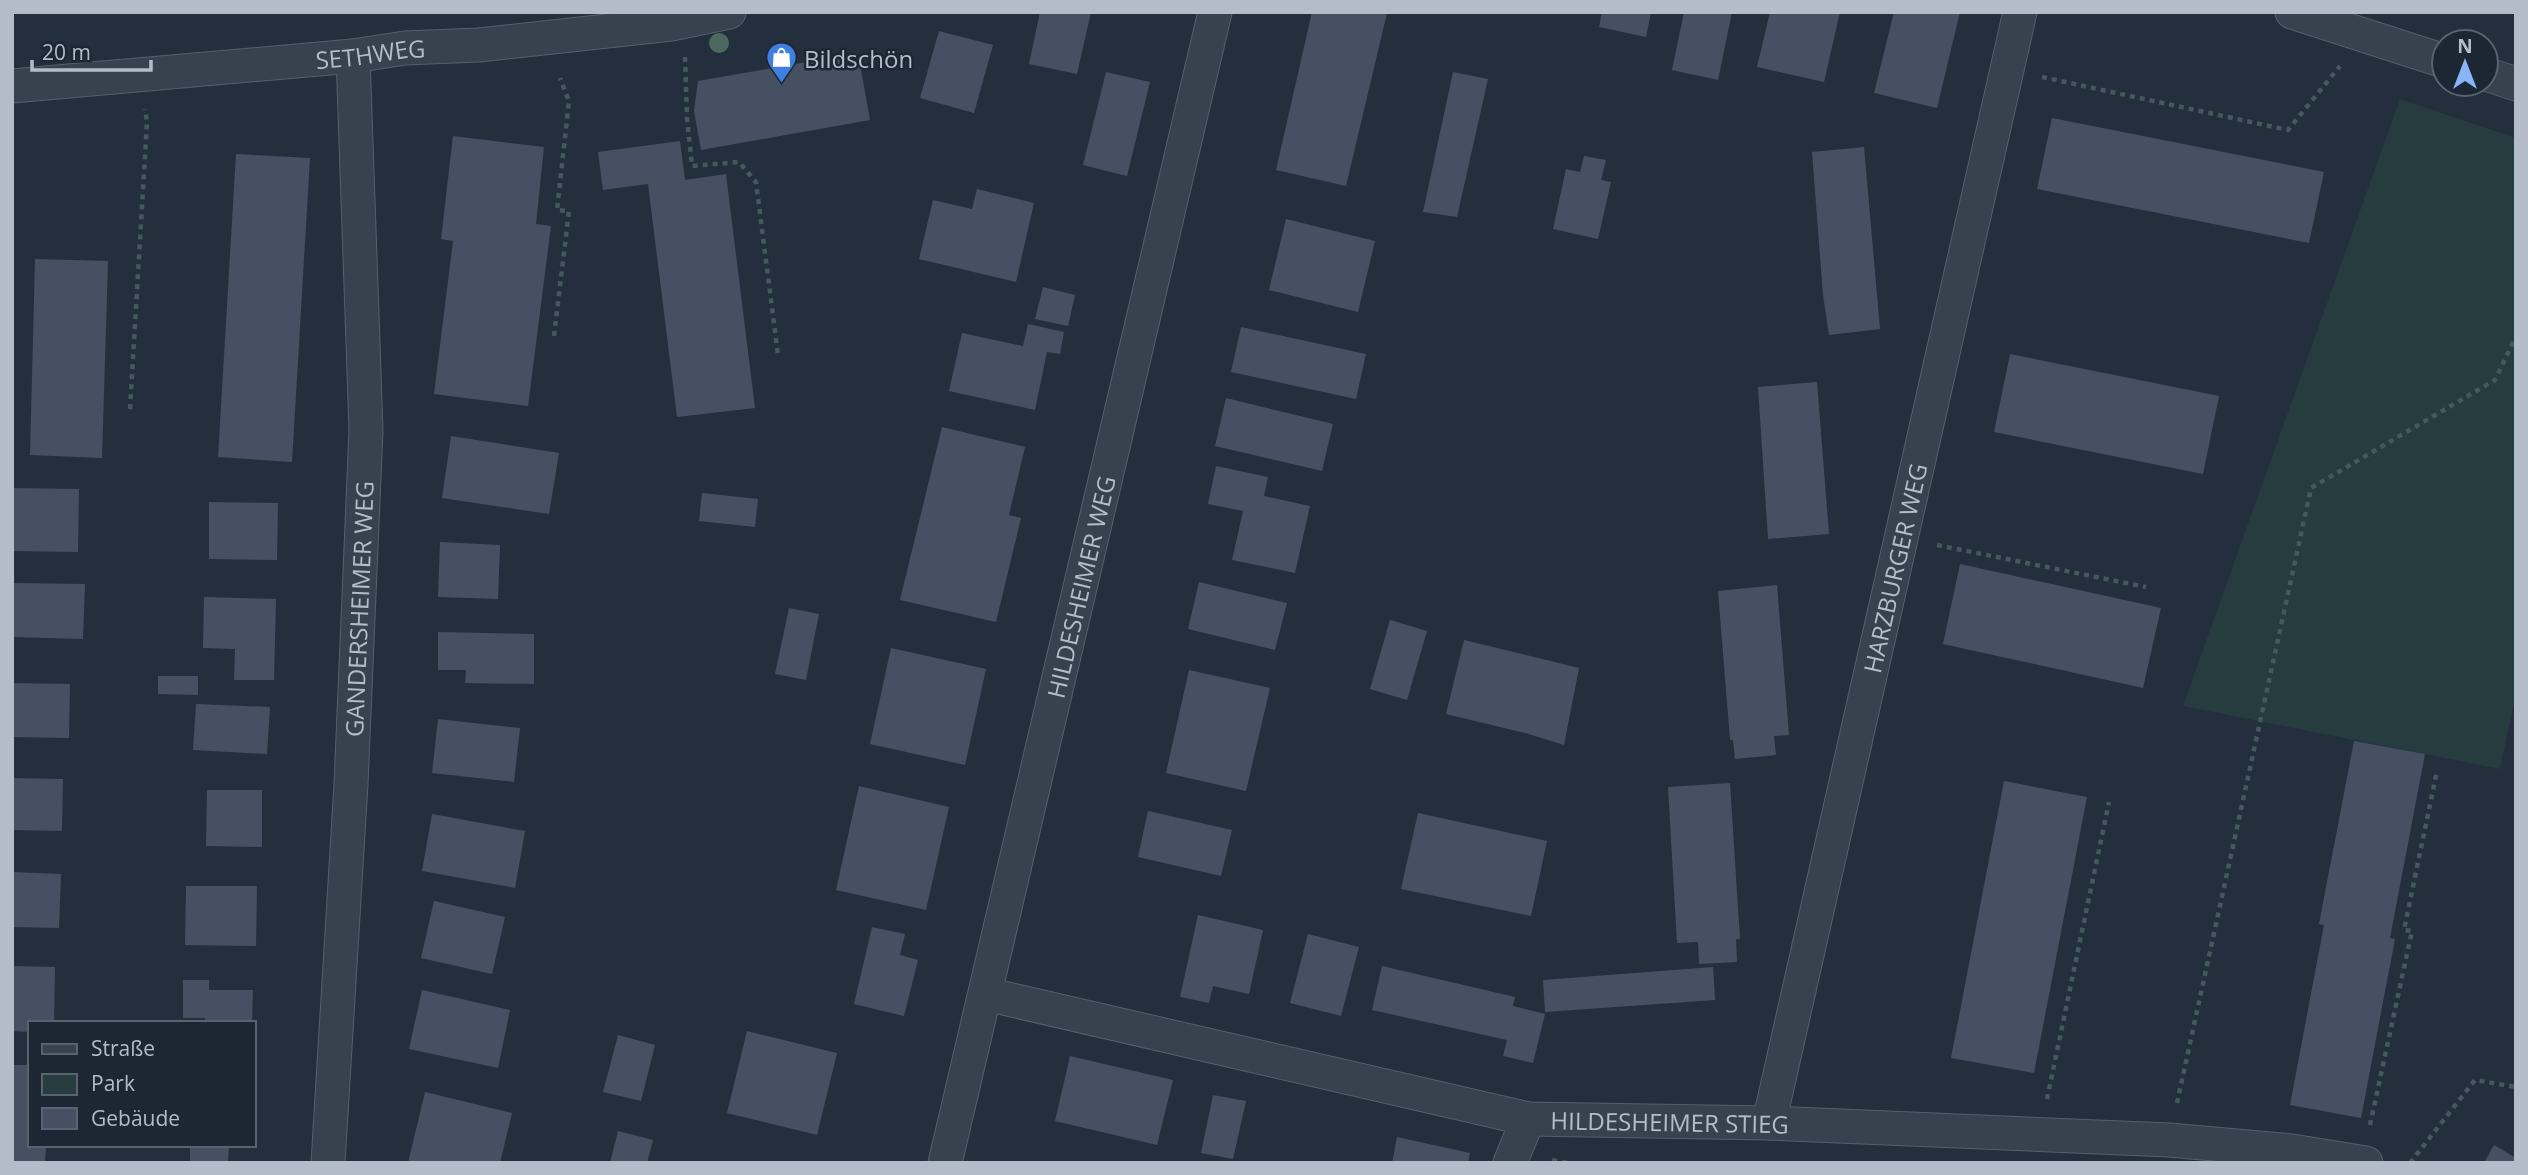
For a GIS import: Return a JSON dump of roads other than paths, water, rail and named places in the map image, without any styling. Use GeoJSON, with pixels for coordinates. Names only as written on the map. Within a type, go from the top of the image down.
{"type":"FeatureCollection","features":[{"type":"Feature","properties":{"kind":"street","name":"SETHWEG"},"geometry":{"type":"LineString","coordinates":[[12,86],[352,57],[405,48],[479,44],[683,22],[729,12]]}},
{"type":"Feature","properties":{"kind":"street","name":"HILDESHEIMER WEG"},"geometry":{"type":"LineString","coordinates":[[945,1163],[1215,12]]}},
{"type":"Feature","properties":{"kind":"street","name":"HARZBURGER WEG"},"geometry":{"type":"LineString","coordinates":[[1769,1123],[2020,12]]}},
{"type":"Feature","properties":{"kind":"street"},"geometry":{"type":"LineString","coordinates":[[2291,12],[2430,57]]}},
{"type":"Feature","properties":{"kind":"street","name":"GANDERSHEIMER WEG"},"geometry":{"type":"LineString","coordinates":[[328,1163],[351,784],[366,430],[352,57]]}},
{"type":"Feature","properties":{"kind":"street","name":"HILDESHEIMER STIEG"},"geometry":{"type":"LineString","coordinates":[[986,994],[1528,1119],[1769,1123],[2169,1140],[2292,1151],[2364,1162]]}},
{"type":"Feature","properties":{"kind":"street"},"geometry":{"type":"LineString","coordinates":[[1510,1163],[1528,1119]]}},
{"type":"Feature","properties":{"kind":"place","name":"Bildschön"},"geometry":{"type":"Point","coordinates":[781,85]}}]}
